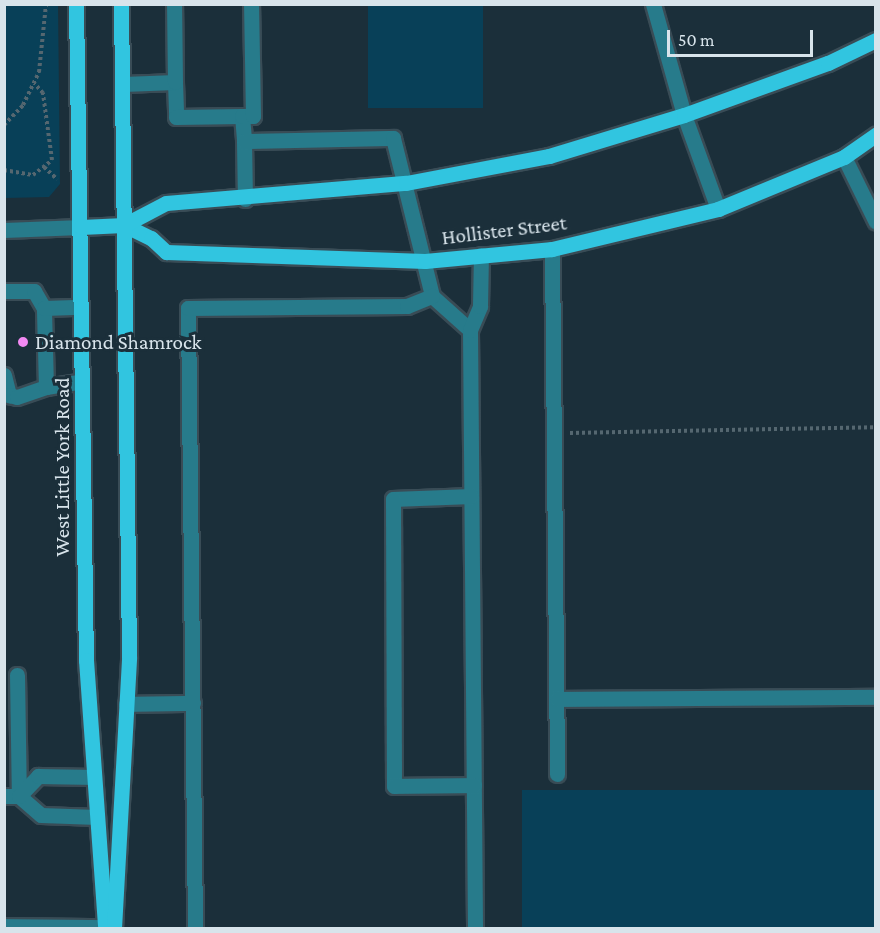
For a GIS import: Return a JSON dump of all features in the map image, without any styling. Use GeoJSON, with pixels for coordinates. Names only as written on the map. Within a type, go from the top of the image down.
{"type":"FeatureCollection","features":[{"type":"Feature","properties":{"kind":"main road","name":"West Little York Road"},"geometry":{"type":"LineString","coordinates":[[76,4],[86,660],[97,817],[108,928]]}},
{"type":"Feature","properties":{"kind":"main road"},"geometry":{"type":"LineString","coordinates":[[108,928],[126,704],[121,4]]}},
{"type":"Feature","properties":{"kind":"main road","name":"Hollister Street"},"geometry":{"type":"LineString","coordinates":[[81,227],[124,225],[166,203],[245,199],[406,183],[549,156],[684,115],[828,63],[876,40]]}},
{"type":"Feature","properties":{"kind":"main road","name":"Hollister Street"},"geometry":{"type":"LineString","coordinates":[[124,225],[151,238],[166,252],[425,261],[552,249],[718,209],[844,157],[876,135]]}},
{"type":"Feature","properties":{"kind":"street"},"geometry":{"type":"LineString","coordinates":[[174,4],[176,117],[253,116],[251,4]]}},
{"type":"Feature","properties":{"kind":"street"},"geometry":{"type":"LineString","coordinates":[[653,4],[684,115],[718,209]]}},
{"type":"Feature","properties":{"kind":"street"},"geometry":{"type":"LineString","coordinates":[[123,84],[175,82]]}},
{"type":"Feature","properties":{"kind":"street"},"geometry":{"type":"LineString","coordinates":[[242,116],[245,199]]}},
{"type":"Feature","properties":{"kind":"street"},"geometry":{"type":"LineString","coordinates":[[244,141],[393,138],[406,183],[432,296],[470,330]]}},
{"type":"Feature","properties":{"kind":"street"},"geometry":{"type":"LineString","coordinates":[[844,157],[876,222]]}},
{"type":"Feature","properties":{"kind":"street","name":"Hollister Street"},"geometry":{"type":"LineString","coordinates":[[4,230],[81,227]]}},
{"type":"Feature","properties":{"kind":"street"},"geometry":{"type":"LineString","coordinates":[[552,249],[557,774]]}},
{"type":"Feature","properties":{"kind":"street"},"geometry":{"type":"LineString","coordinates":[[475,928],[470,330],[480,306],[481,255]]}},
{"type":"Feature","properties":{"kind":"street"},"geometry":{"type":"LineString","coordinates":[[4,291],[34,291],[44,308],[46,387]]}},
{"type":"Feature","properties":{"kind":"street"},"geometry":{"type":"LineString","coordinates":[[195,928],[188,308],[407,306],[432,296]]}},
{"type":"Feature","properties":{"kind":"street"},"geometry":{"type":"LineString","coordinates":[[44,308],[81,307]]}},
{"type":"Feature","properties":{"kind":"street"},"geometry":{"type":"LineString","coordinates":[[4,375],[9,395],[31,395],[46,387],[82,381]]}},
{"type":"Feature","properties":{"kind":"street"},"geometry":{"type":"LineString","coordinates":[[471,496],[393,499],[394,786],[474,785]]}},
{"type":"Feature","properties":{"kind":"street"},"geometry":{"type":"LineString","coordinates":[[12,796],[17,675]]}},
{"type":"Feature","properties":{"kind":"street"},"geometry":{"type":"LineString","coordinates":[[556,699],[876,697]]}},
{"type":"Feature","properties":{"kind":"street"},"geometry":{"type":"LineString","coordinates":[[126,704],[193,703]]}},
{"type":"Feature","properties":{"kind":"street"},"geometry":{"type":"LineString","coordinates":[[12,796],[38,776],[94,777]]}},
{"type":"Feature","properties":{"kind":"street"},"geometry":{"type":"LineString","coordinates":[[12,796],[41,815],[97,817]]}},
{"type":"Feature","properties":{"kind":"street"},"geometry":{"type":"LineString","coordinates":[[4,926],[108,928]]}},
{"type":"Feature","properties":{"kind":"path"},"geometry":{"type":"LineString","coordinates":[[4,125],[23,105],[34,83],[44,50],[46,4]]}},
{"type":"Feature","properties":{"kind":"path"},"geometry":{"type":"LineString","coordinates":[[4,170],[24,176],[37,174],[53,152],[43,93],[34,83]]}},
{"type":"Feature","properties":{"kind":"path"},"geometry":{"type":"LineString","coordinates":[[44,167],[57,179]]}},
{"type":"Feature","properties":{"kind":"path"},"geometry":{"type":"LineString","coordinates":[[554,433],[876,427]]}},
{"type":"Feature","properties":{"kind":"shaded area"},"geometry":{"type":"Polygon","coordinates":[[[4,5],[58,5],[60,184],[49,197],[5,198],[4,5]]]}},
{"type":"Feature","properties":{"kind":"shaded area"},"geometry":{"type":"Polygon","coordinates":[[[368,5],[483,5],[483,108],[368,108],[368,5]]]}},
{"type":"Feature","properties":{"kind":"shaded area"},"geometry":{"type":"Polygon","coordinates":[[[522,790],[875,790],[875,928],[522,928],[522,790]]]}},
{"type":"Feature","properties":{"kind":"place","name":"Diamond Shamrock"},"geometry":{"type":"Point","coordinates":[23,342]}}]}
